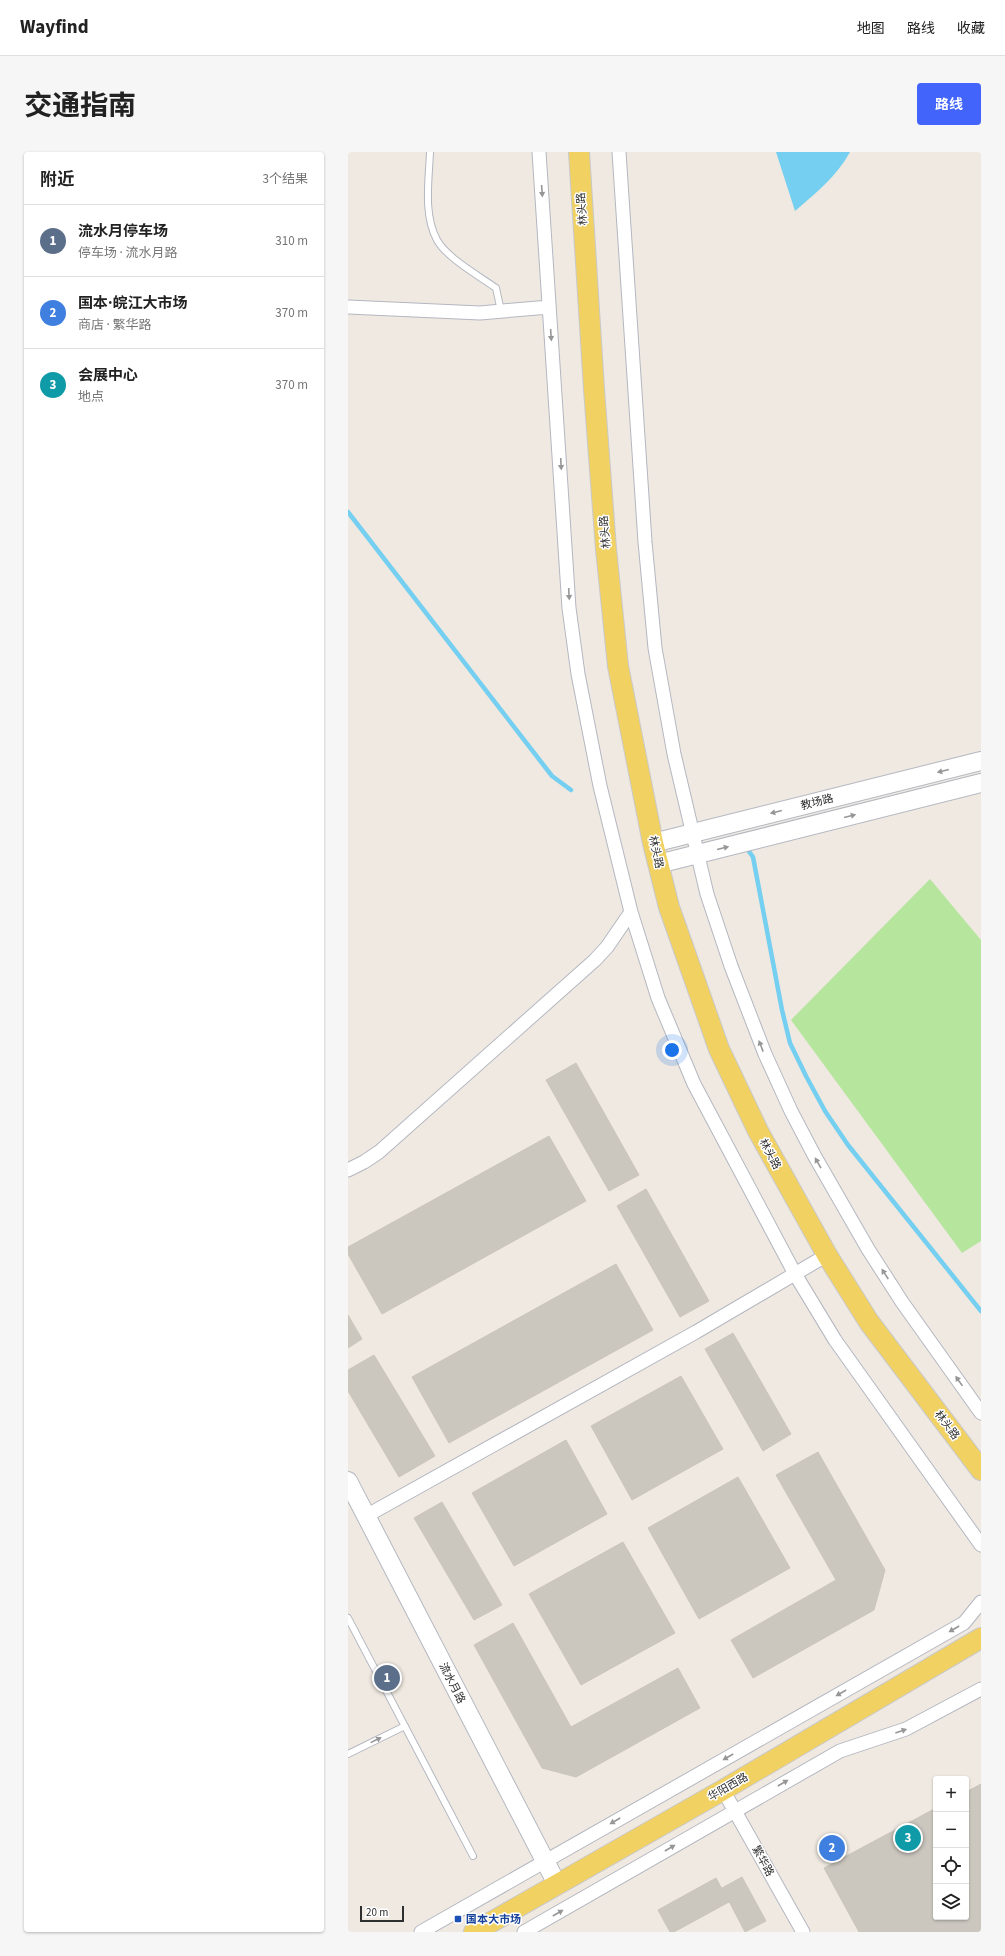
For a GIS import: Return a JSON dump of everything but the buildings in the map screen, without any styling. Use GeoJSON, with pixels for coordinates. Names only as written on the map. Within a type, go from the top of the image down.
{"type":"FeatureCollection","features":[{"type":"Feature","properties":{"kind":"main road","name":"林头路"},"geometry":{"type":"LineString","coordinates":[[579,152],[597,434],[606,549],[618,666],[653,843],[669,907],[719,1049],[758,1131],[827,1255],[869,1322],[981,1470]]}},
{"type":"Feature","properties":{"kind":"main road","name":"教场路"},"geometry":{"type":"LineString","coordinates":[[653,843],[981,761]]}},
{"type":"Feature","properties":{"kind":"main road","name":"教场路"},"geometry":{"type":"LineString","coordinates":[[658,864],[981,783]]}},
{"type":"Feature","properties":{"kind":"main road","name":"流水月路"},"geometry":{"type":"LineString","coordinates":[[348,1481],[557,1884]]}},
{"type":"Feature","properties":{"kind":"main road","name":"华阳西路"},"geometry":{"type":"LineString","coordinates":[[474,1932],[723,1790],[979,1638]]}},
{"type":"Feature","properties":{"kind":"street"},"geometry":{"type":"LineString","coordinates":[[539,152],[569,608],[578,674],[600,786],[631,912],[658,998],[694,1084],[794,1274],[835,1340],[981,1545]]}},
{"type":"Feature","properties":{"kind":"street"},"geometry":{"type":"LineString","coordinates":[[619,152],[645,542],[655,648],[674,754],[707,894],[731,966],[765,1054],[790,1111],[868,1249],[902,1302],[981,1413]]}},
{"type":"Feature","properties":{"kind":"street"},"geometry":{"type":"LineString","coordinates":[[348,307],[480,313],[549,307]]}},
{"type":"Feature","properties":{"kind":"street"},"geometry":{"type":"LineString","coordinates":[[348,1170],[379,1152],[595,960],[607,947],[631,912]]}},
{"type":"Feature","properties":{"kind":"street"},"geometry":{"type":"LineString","coordinates":[[366,1516],[696,1332],[827,1255]]}},
{"type":"Feature","properties":{"kind":"street"},"geometry":{"type":"LineString","coordinates":[[421,1932],[964,1623],[981,1602]]}},
{"type":"Feature","properties":{"kind":"street"},"geometry":{"type":"LineString","coordinates":[[524,1932],[840,1751],[906,1729],[981,1689]]}},
{"type":"Feature","properties":{"kind":"street","name":"繁华路"},"geometry":{"type":"LineString","coordinates":[[723,1790],[803,1932]]}},
{"type":"Feature","properties":{"kind":"lane"},"geometry":{"type":"LineString","coordinates":[[430,152],[429,213],[437,240],[457,262],[496,288],[501,311]]}},
{"type":"Feature","properties":{"kind":"lane"},"geometry":{"type":"LineString","coordinates":[[348,1618],[473,1856]]}},
{"type":"Feature","properties":{"kind":"lane"},"geometry":{"type":"LineString","coordinates":[[348,1754],[405,1726]]}},
{"type":"Feature","properties":{"kind":"green space"},"geometry":{"type":"Polygon","coordinates":[[[930,879],[981,940],[981,1241],[962,1253],[791,1020],[930,879]]]}},
{"type":"Feature","properties":{"kind":"water"},"geometry":{"type":"Polygon","coordinates":[[[776,152],[850,152],[839,169],[818,191],[795,211],[776,152]]]}},
{"type":"Feature","properties":{"kind":"waterway"},"geometry":{"type":"LineString","coordinates":[[348,512],[552,776],[571,790]]}},
{"type":"Feature","properties":{"kind":"waterway"},"geometry":{"type":"LineString","coordinates":[[748,850],[753,857],[782,1010],[790,1043],[806,1076],[825,1111],[848,1145],[981,1311]]}},
{"type":"Feature","properties":{"kind":"place","name":"流水月停车场"},"geometry":{"type":"Point","coordinates":[387,1678]}},
{"type":"Feature","properties":{"kind":"place","name":"会展中心"},"geometry":{"type":"Point","coordinates":[908,1838]}},
{"type":"Feature","properties":{"kind":"place","name":"国本·皖江大市场"},"geometry":{"type":"Point","coordinates":[832,1848]}},
{"type":"Feature","properties":{"kind":"place","name":"国本大市场"},"geometry":{"type":"Point","coordinates":[458,1919]}}]}
